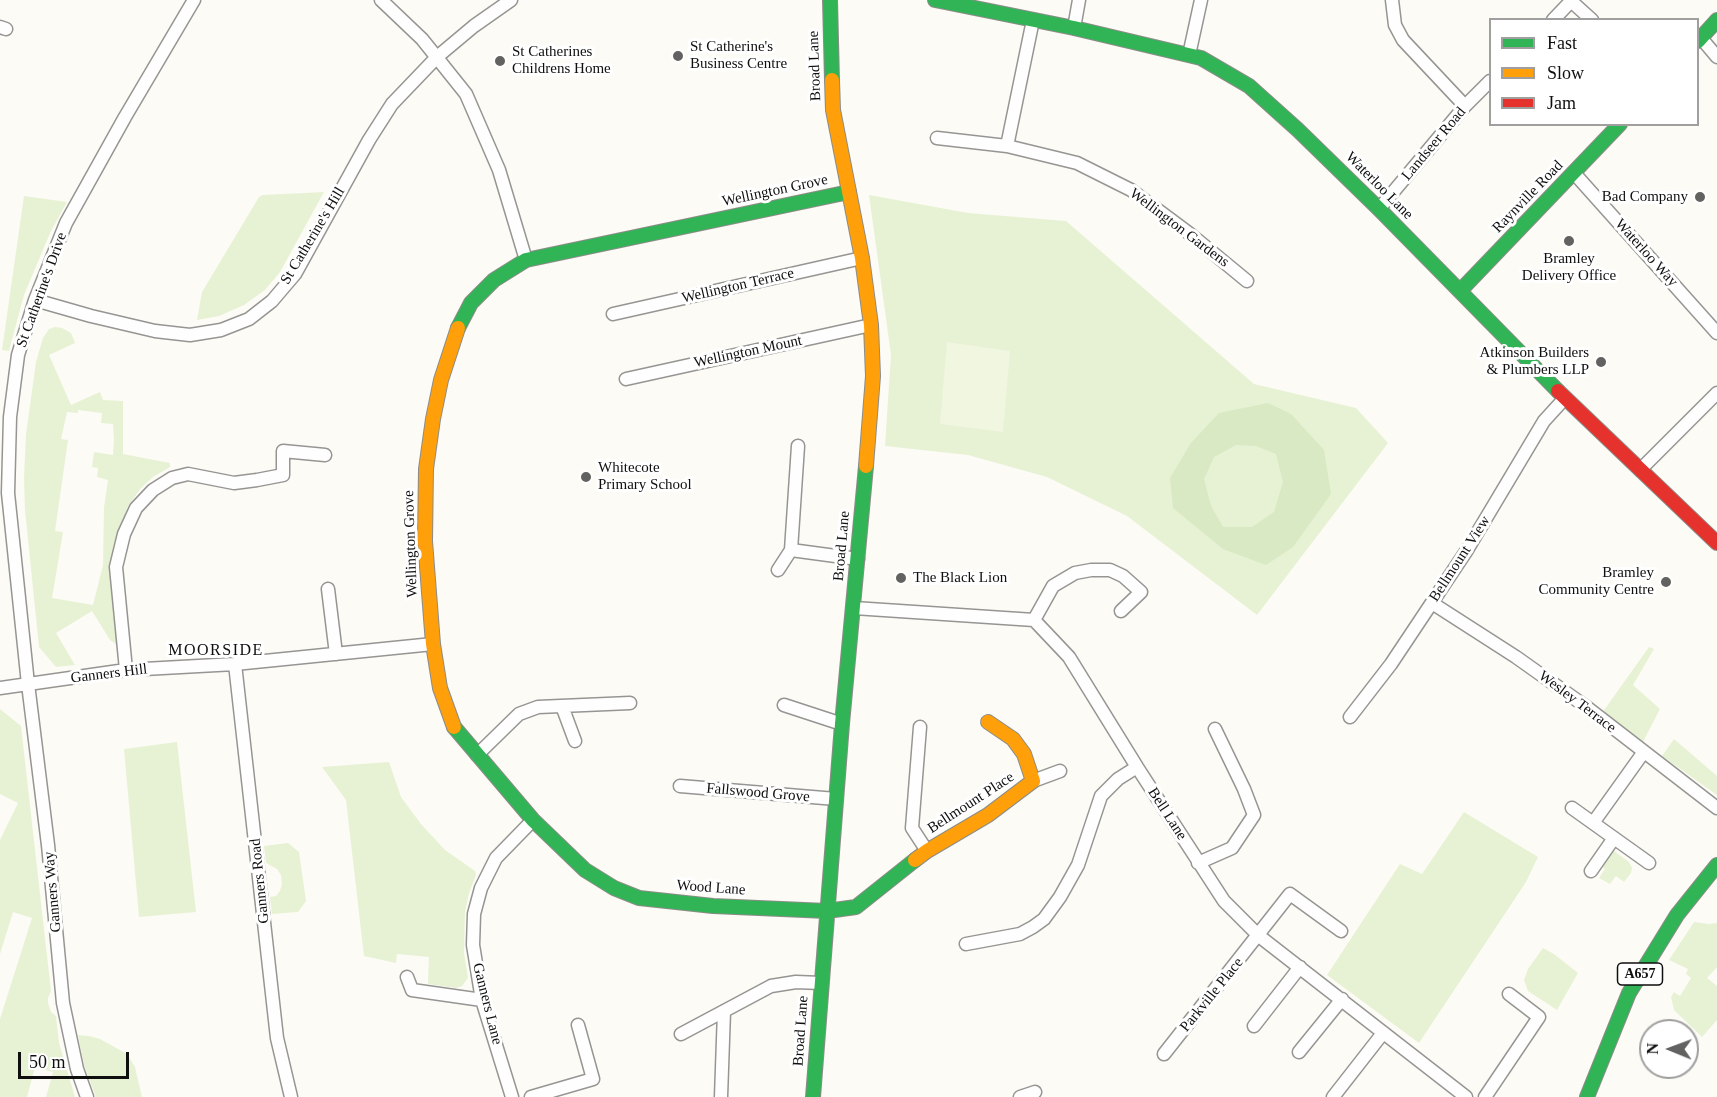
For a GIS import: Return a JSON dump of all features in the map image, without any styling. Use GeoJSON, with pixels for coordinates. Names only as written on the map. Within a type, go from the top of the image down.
{"type":"FeatureCollection","features":[{"type":"Feature","properties":{"kind":"street","name":"St Catherine's Drive"},"geometry":{"type":"LineString","coordinates":[[28,684],[8,493],[10,417],[18,355],[35,300],[66,223],[194,0]]}},
{"type":"Feature","properties":{"kind":"street"},"geometry":{"type":"LineString","coordinates":[[381,0],[437,57],[466,94],[499,170],[526,260]]}},
{"type":"Feature","properties":{"kind":"street","name":"St Catherine's Hill"},"geometry":{"type":"LineString","coordinates":[[35,300],[134,326],[190,335],[221,330],[249,319],[272,301],[295,274],[369,140],[392,105],[437,57],[474,26],[512,0]]}},
{"type":"Feature","properties":{"kind":"street","name":"Broad Lane"},"geometry":{"type":"LineString","coordinates":[[813,1097],[842,724],[873,376],[871,325],[862,258],[833,110],[830,0]]}},
{"type":"Feature","properties":{"kind":"street"},"geometry":{"type":"LineString","coordinates":[[1007,15],[1009,0]]}},
{"type":"Feature","properties":{"kind":"street"},"geometry":{"type":"LineString","coordinates":[[1074,28],[1079,0]]}},
{"type":"Feature","properties":{"kind":"street"},"geometry":{"type":"LineString","coordinates":[[1189,55],[1202,0]]}},
{"type":"Feature","properties":{"kind":"street"},"geometry":{"type":"LineString","coordinates":[[1392,0],[1395,25],[1403,40],[1465,106]]}},
{"type":"Feature","properties":{"kind":"street","name":"Waterloo Lane"},"geometry":{"type":"LineString","coordinates":[[941,1],[1074,28],[1201,58],[1249,86],[1379,209],[1565,398],[1717,543]]}},
{"type":"Feature","properties":{"kind":"street"},"geometry":{"type":"LineString","coordinates":[[1555,18],[1572,1],[1590,18]]}},
{"type":"Feature","properties":{"kind":"street"},"geometry":{"type":"LineString","coordinates":[[1007,146],[1033,20]]}},
{"type":"Feature","properties":{"kind":"street"},"geometry":{"type":"LineString","coordinates":[[1717,20],[1699,40],[1717,57]]}},
{"type":"Feature","properties":{"kind":"street","name":"Landseer Road"},"geometry":{"type":"LineString","coordinates":[[1379,209],[1465,106],[1489,83]]}},
{"type":"Feature","properties":{"kind":"street","name":"Raynville Road"},"geometry":{"type":"LineString","coordinates":[[1460,291],[1618,126]]}},
{"type":"Feature","properties":{"kind":"street","name":"Wellington Gardens"},"geometry":{"type":"LineString","coordinates":[[937,138],[1007,146],[1077,163],[1131,190],[1247,280]]}},
{"type":"Feature","properties":{"kind":"street","name":"Waterloo Way"},"geometry":{"type":"LineString","coordinates":[[1574,173],[1717,333]]}},
{"type":"Feature","properties":{"kind":"street","name":"Wellington Grove"},"geometry":{"type":"LineString","coordinates":[[599,879],[585,870],[533,820],[477,755],[454,727],[440,688],[433,644],[424,518],[426,469],[441,380],[456,332],[471,303],[494,280],[526,260],[849,192]]}},
{"type":"Feature","properties":{"kind":"street","name":"Wellington Terrace"},"geometry":{"type":"LineString","coordinates":[[613,314],[862,258]]}},
{"type":"Feature","properties":{"kind":"street","name":"Wellington Mount"},"geometry":{"type":"LineString","coordinates":[[626,379],[871,325]]}},
{"type":"Feature","properties":{"kind":"street"},"geometry":{"type":"LineString","coordinates":[[1640,470],[1717,393]]}},
{"type":"Feature","properties":{"kind":"street","name":"Bellmount View"},"geometry":{"type":"LineString","coordinates":[[1350,717],[1391,664],[1490,513],[1544,421],[1565,398]]}},
{"type":"Feature","properties":{"kind":"street"},"geometry":{"type":"LineString","coordinates":[[778,570],[791,550],[798,447]]}},
{"type":"Feature","properties":{"kind":"street"},"geometry":{"type":"LineString","coordinates":[[126,670],[116,567],[124,534],[136,508],[153,490],[172,478],[188,474],[234,483],[257,480],[283,475],[283,451],[325,455]]}},
{"type":"Feature","properties":{"kind":"street"},"geometry":{"type":"LineString","coordinates":[[791,550],[858,559]]}},
{"type":"Feature","properties":{"kind":"street"},"geometry":{"type":"LineString","coordinates":[[854,608],[1034,620],[1053,586],[1075,573],[1110,570],[1123,576],[1141,592],[1121,611]]}},
{"type":"Feature","properties":{"kind":"street"},"geometry":{"type":"LineString","coordinates":[[328,590],[336,654]]}},
{"type":"Feature","properties":{"kind":"street","name":"Wesley Terrace"},"geometry":{"type":"LineString","coordinates":[[1431,603],[1516,657],[1585,706],[1717,808]]}},
{"type":"Feature","properties":{"kind":"street","name":"Bell Lane"},"geometry":{"type":"LineString","coordinates":[[1034,620],[1069,657],[1224,901],[1259,936],[1466,1097]]}},
{"type":"Feature","properties":{"kind":"street","name":"Ganners Hill"},"geometry":{"type":"LineString","coordinates":[[0,687],[126,670],[235,664],[433,644]]}},
{"type":"Feature","properties":{"kind":"street","name":"Ganners Road"},"geometry":{"type":"LineString","coordinates":[[235,664],[277,1038],[291,1097]]}},
{"type":"Feature","properties":{"kind":"street","name":"Ganners Way"},"geometry":{"type":"LineString","coordinates":[[28,684],[48,845],[63,1003],[77,1069],[87,1097]]}},
{"type":"Feature","properties":{"kind":"street"},"geometry":{"type":"LineString","coordinates":[[477,755],[519,714],[538,707],[630,704]]}},
{"type":"Feature","properties":{"kind":"street"},"geometry":{"type":"LineString","coordinates":[[784,705],[842,724]]}},
{"type":"Feature","properties":{"kind":"street"},"geometry":{"type":"LineString","coordinates":[[562,706],[575,741]]}},
{"type":"Feature","properties":{"kind":"street","name":"Bellmount Place"},"geometry":{"type":"LineString","coordinates":[[988,722],[1013,739],[1024,754],[1032,781]]}},
{"type":"Feature","properties":{"kind":"street","name":"Bellmount Place"},"geometry":{"type":"LineString","coordinates":[[920,727],[912,828],[927,851]]}},
{"type":"Feature","properties":{"kind":"street"},"geometry":{"type":"LineString","coordinates":[[1198,863],[1232,848],[1254,815],[1215,729]]}},
{"type":"Feature","properties":{"kind":"street"},"geometry":{"type":"LineString","coordinates":[[1593,823],[1643,753]]}},
{"type":"Feature","properties":{"kind":"street"},"geometry":{"type":"LineString","coordinates":[[966,944],[1020,934],[1044,919],[1060,897],[1078,865],[1101,795],[1118,778],[1137,767]]}},
{"type":"Feature","properties":{"kind":"street","name":"Bellmount Place"},"geometry":{"type":"LineString","coordinates":[[827,911],[855,907],[927,851],[988,815],[1032,781],[1060,771]]}},
{"type":"Feature","properties":{"kind":"street","name":"Fallswood Grove"},"geometry":{"type":"LineString","coordinates":[[680,786],[836,799]]}},
{"type":"Feature","properties":{"kind":"street"},"geometry":{"type":"LineString","coordinates":[[1572,808],[1649,863]]}},
{"type":"Feature","properties":{"kind":"street","name":"Ganners Lane"},"geometry":{"type":"LineString","coordinates":[[512,1097],[482,1000],[473,945],[474,914],[481,888],[496,858],[533,820]]}},
{"type":"Feature","properties":{"kind":"street"},"geometry":{"type":"LineString","coordinates":[[1591,871],[1614,838]]}},
{"type":"Feature","properties":{"kind":"street","name":"A657"},"geometry":{"type":"LineString","coordinates":[[1587,1097],[1629,993],[1677,915],[1717,865]]}},
{"type":"Feature","properties":{"kind":"street","name":"Wood Lane"},"geometry":{"type":"LineString","coordinates":[[599,879],[639,898],[663,902],[827,911]]}},
{"type":"Feature","properties":{"kind":"street","name":"Parkville Place"},"geometry":{"type":"LineString","coordinates":[[1164,1054],[1290,894],[1341,931]]}},
{"type":"Feature","properties":{"kind":"street"},"geometry":{"type":"LineString","coordinates":[[1254,1026],[1300,967]]}},
{"type":"Feature","properties":{"kind":"street"},"geometry":{"type":"LineString","coordinates":[[407,976],[412,990],[482,1000]]}},
{"type":"Feature","properties":{"kind":"street"},"geometry":{"type":"LineString","coordinates":[[681,1034],[771,986],[796,982],[821,983]]}},
{"type":"Feature","properties":{"kind":"street"},"geometry":{"type":"LineString","coordinates":[[1485,1097],[1539,1017],[1509,994]]}},
{"type":"Feature","properties":{"kind":"street"},"geometry":{"type":"LineString","coordinates":[[1299,1052],[1342,999]]}},
{"type":"Feature","properties":{"kind":"street"},"geometry":{"type":"LineString","coordinates":[[721,1097],[724,1011]]}},
{"type":"Feature","properties":{"kind":"street"},"geometry":{"type":"LineString","coordinates":[[531,1097],[593,1079],[578,1025]]}},
{"type":"Feature","properties":{"kind":"street"},"geometry":{"type":"LineString","coordinates":[[1333,1097],[1383,1033]]}},
{"type":"Feature","properties":{"kind":"street"},"geometry":{"type":"LineString","coordinates":[[1020,1097],[1035,1092]]}},
{"type":"Feature","properties":{"kind":"green space"},"geometry":{"type":"Polygon","coordinates":[[[324,192],[280,272],[265,290],[244,305],[219,316],[197,320],[202,292],[259,197],[324,192]]]}},
{"type":"Feature","properties":{"kind":"green space"},"geometry":{"type":"Polygon","coordinates":[[[869,195],[968,213],[1066,221],[1254,384],[1356,408],[1388,443],[1257,615],[1127,516],[1047,477],[968,455],[885,446],[891,355],[869,195]]]}},
{"type":"Feature","properties":{"kind":"green space"},"geometry":{"type":"Polygon","coordinates":[[[24,196],[67,202],[51,231],[24,295],[9,351],[2,350],[24,196]]]}},
{"type":"Feature","properties":{"kind":"green space"},"geometry":{"type":"Polygon","coordinates":[[[62,328],[71,333],[75,343],[49,355],[71,405],[100,392],[103,400],[123,401],[123,454],[170,463],[170,467],[153,477],[141,488],[128,506],[113,547],[111,578],[117,645],[110,640],[92,611],[56,633],[75,665],[56,667],[39,647],[25,510],[24,478],[26,434],[36,362],[43,338],[49,329],[62,328]],[[78,410],[78,413],[67,412],[61,439],[68,440],[55,531],[63,532],[52,598],[93,605],[103,565],[104,507],[108,480],[97,477],[98,468],[92,467],[94,452],[113,455],[114,439],[113,424],[101,423],[102,413],[78,410]]]}},
{"type":"Feature","properties":{"kind":"green space"},"geometry":{"type":"Polygon","coordinates":[[[947,342],[1010,351],[1003,432],[940,424],[947,342]]]}},
{"type":"Feature","properties":{"kind":"green space"},"geometry":{"type":"Polygon","coordinates":[[[1268,403],[1291,414],[1324,450],[1331,494],[1293,547],[1266,565],[1223,549],[1173,508],[1170,478],[1191,443],[1219,413],[1268,403]],[[1236,445],[1214,457],[1204,479],[1211,506],[1223,527],[1252,527],[1274,512],[1283,482],[1276,454],[1256,446],[1236,445]]]}},
{"type":"Feature","properties":{"kind":"green space"},"geometry":{"type":"Polygon","coordinates":[[[1649,647],[1654,649],[1633,685],[1660,709],[1643,742],[1602,713],[1649,647]]]}},
{"type":"Feature","properties":{"kind":"green space"},"geometry":{"type":"Polygon","coordinates":[[[0,709],[21,726],[51,991],[48,1003],[51,1012],[56,1016],[59,1043],[75,1097],[46,1097],[53,1072],[35,1067],[27,1097],[0,1097],[0,1019],[32,918],[13,912],[0,954],[0,840],[18,803],[0,794],[0,709]]]}},
{"type":"Feature","properties":{"kind":"green space"},"geometry":{"type":"Polygon","coordinates":[[[1674,739],[1717,776],[1717,795],[1662,756],[1674,739]]]}},
{"type":"Feature","properties":{"kind":"green space"},"geometry":{"type":"Polygon","coordinates":[[[177,742],[196,912],[139,917],[124,749],[177,742]]]}},
{"type":"Feature","properties":{"kind":"green space"},"geometry":{"type":"Polygon","coordinates":[[[389,762],[401,797],[421,824],[445,850],[475,871],[476,875],[465,912],[464,953],[468,978],[462,986],[456,988],[428,984],[429,957],[397,954],[396,963],[364,956],[346,800],[322,767],[389,762]]]}},
{"type":"Feature","properties":{"kind":"green space"},"geometry":{"type":"Polygon","coordinates":[[[1464,812],[1538,857],[1526,882],[1419,1043],[1327,975],[1400,864],[1422,874],[1464,812]]]}},
{"type":"Feature","properties":{"kind":"green space"},"geometry":{"type":"Polygon","coordinates":[[[288,843],[299,852],[306,901],[298,912],[272,914],[270,897],[276,896],[280,891],[281,875],[277,869],[266,863],[264,846],[288,843]]]}},
{"type":"Feature","properties":{"kind":"green space"},"geometry":{"type":"Polygon","coordinates":[[[1610,848],[1629,862],[1632,868],[1624,882],[1616,876],[1610,884],[1599,878],[1605,869],[1599,864],[1610,848]]]}},
{"type":"Feature","properties":{"kind":"green space"},"geometry":{"type":"Polygon","coordinates":[[[1694,922],[1717,923],[1717,967],[1707,978],[1717,986],[1717,1020],[1702,1037],[1699,1034],[1699,1019],[1683,1019],[1674,1010],[1671,997],[1674,992],[1680,996],[1691,978],[1686,974],[1688,969],[1669,960],[1694,922]]]}},
{"type":"Feature","properties":{"kind":"green space"},"geometry":{"type":"Polygon","coordinates":[[[1543,948],[1578,973],[1557,1010],[1528,991],[1524,980],[1528,969],[1543,948]]]}},
{"type":"Feature","properties":{"kind":"green space"},"geometry":{"type":"Polygon","coordinates":[[[78,1035],[100,1039],[127,1054],[135,1067],[142,1097],[96,1097],[84,1065],[78,1035]]]}},
{"type":"Feature","properties":{"kind":"traffic: fast"},"geometry":{"type":"LineString","coordinates":[[830,0],[832,80]]}},
{"type":"Feature","properties":{"kind":"traffic: fast"},"geometry":{"type":"LineString","coordinates":[[935,0],[1074,28],[1201,58],[1249,86],[1379,209],[1558,391]]}},
{"type":"Feature","properties":{"kind":"traffic: fast"},"geometry":{"type":"LineString","coordinates":[[1699,40],[1717,20]]}},
{"type":"Feature","properties":{"kind":"traffic: fast"},"geometry":{"type":"LineString","coordinates":[[1460,291],[1618,126]]}},
{"type":"Feature","properties":{"kind":"traffic: fast"},"geometry":{"type":"LineString","coordinates":[[458,328],[471,303],[494,280],[526,260],[849,192]]}},
{"type":"Feature","properties":{"kind":"traffic: fast"},"geometry":{"type":"LineString","coordinates":[[813,1097],[842,724],[866,466]]}},
{"type":"Feature","properties":{"kind":"traffic: fast"},"geometry":{"type":"LineString","coordinates":[[454,727],[533,820],[585,870],[614,888],[639,898],[713,906],[827,911],[856,907],[915,860]]}},
{"type":"Feature","properties":{"kind":"traffic: fast"},"geometry":{"type":"LineString","coordinates":[[1587,1097],[1629,993],[1677,915],[1717,865]]}},
{"type":"Feature","properties":{"kind":"traffic: slow"},"geometry":{"type":"LineString","coordinates":[[832,80],[833,110],[862,258],[871,325],[873,376],[866,466]]}},
{"type":"Feature","properties":{"kind":"traffic: slow"},"geometry":{"type":"LineString","coordinates":[[454,727],[440,688],[433,644],[425,541],[426,469],[433,419],[441,380],[458,328]]}},
{"type":"Feature","properties":{"kind":"traffic: slow"},"geometry":{"type":"LineString","coordinates":[[915,860],[988,815],[1033,781],[1024,754],[1013,739],[988,722]]}},
{"type":"Feature","properties":{"kind":"traffic: jam"},"geometry":{"type":"LineString","coordinates":[[1558,391],[1717,543]]}},
{"type":"Feature","properties":{"kind":"place","name":"St Catherine's Business Centre"},"geometry":{"type":"Point","coordinates":[678,56]}},
{"type":"Feature","properties":{"kind":"place","name":"St Catherines Childrens Home"},"geometry":{"type":"Point","coordinates":[500,61]}},
{"type":"Feature","properties":{"kind":"place","name":"Bad Company"},"geometry":{"type":"Point","coordinates":[1700,197]}},
{"type":"Feature","properties":{"kind":"place","name":"Bramley Delivery Office"},"geometry":{"type":"Point","coordinates":[1569,241]}},
{"type":"Feature","properties":{"kind":"place","name":"Atkinson Builders & Plumbers LLP"},"geometry":{"type":"Point","coordinates":[1601,362]}},
{"type":"Feature","properties":{"kind":"place","name":"Whitecote Primary School"},"geometry":{"type":"Point","coordinates":[586,477]}},
{"type":"Feature","properties":{"kind":"place","name":"The Black Lion"},"geometry":{"type":"Point","coordinates":[901,578]}},
{"type":"Feature","properties":{"kind":"place","name":"Bramley Community Centre"},"geometry":{"type":"Point","coordinates":[1666,582]}},
{"type":"Feature","properties":{"kind":"district","name":"MOORSIDE"},"geometry":{"type":"Point","coordinates":[216,651]}}]}
